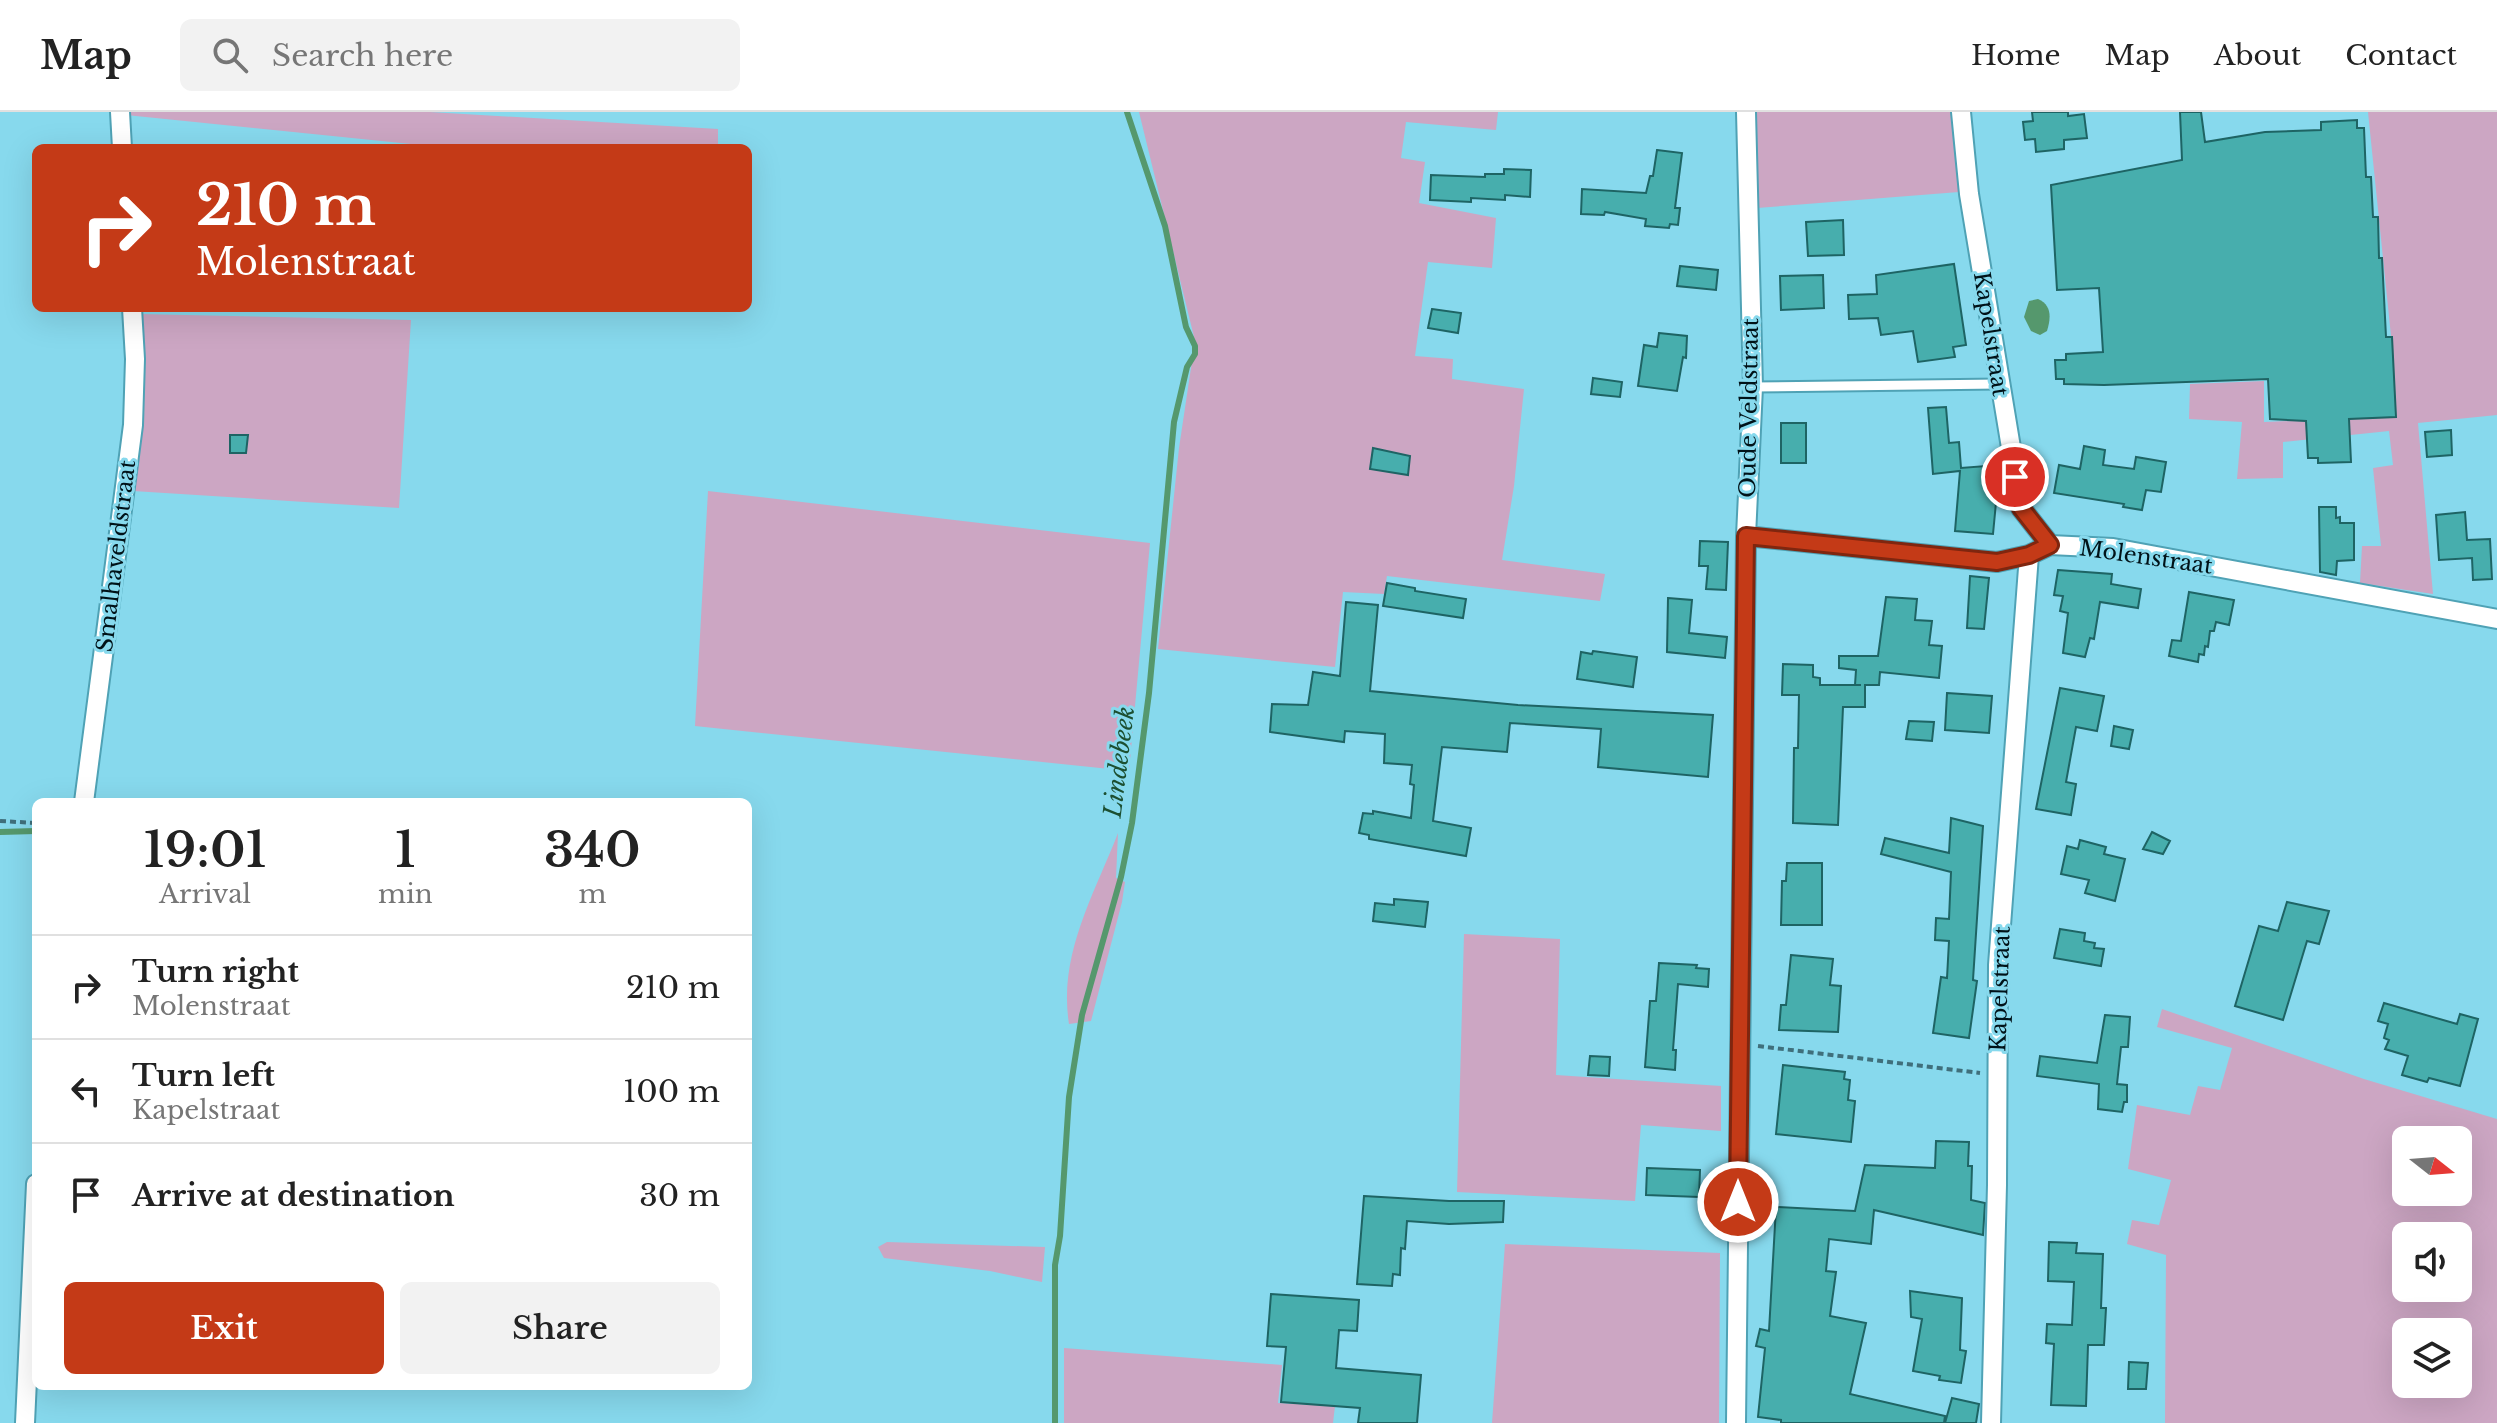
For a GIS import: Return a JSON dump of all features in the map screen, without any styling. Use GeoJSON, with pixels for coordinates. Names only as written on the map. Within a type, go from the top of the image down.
{"type":"FeatureCollection","features":[{"type":"Feature","properties":{"kind":"street"},"geometry":{"type":"LineString","coordinates":[[120,112],[122,144]]}},
{"type":"Feature","properties":{"kind":"street","name":"Oude Veldstraat"},"geometry":{"type":"LineString","coordinates":[[1736,1423],[1746,536],[1753,387],[1746,112]]}},
{"type":"Feature","properties":{"kind":"street","name":"Kapelstraat"},"geometry":{"type":"LineString","coordinates":[[1961,112],[1969,194],[2021,508],[2050,545]]}},
{"type":"Feature","properties":{"kind":"street","name":"Smalhaveldstraat"},"geometry":{"type":"LineString","coordinates":[[85,798],[133,425],[135,359],[132,312]]}},
{"type":"Feature","properties":{"kind":"street","name":"Molenstraat"},"geometry":{"type":"LineString","coordinates":[[1746,536],[1997,562],[2029,555],[2050,545],[2113,548],[2497,619]]}},
{"type":"Feature","properties":{"kind":"street","name":"Kapelstraat"},"geometry":{"type":"LineString","coordinates":[[1991,1423],[1998,965],[2029,555]]}},
{"type":"Feature","properties":{"kind":"street"},"geometry":{"type":"LineString","coordinates":[[25,1423],[32,1271]]}},
{"type":"Feature","properties":{"kind":"lane"},"geometry":{"type":"LineString","coordinates":[[1753,387],[1999,384]]}},
{"type":"Feature","properties":{"kind":"path"},"geometry":{"type":"LineString","coordinates":[[0,821],[32,823]]}},
{"type":"Feature","properties":{"kind":"path"},"geometry":{"type":"LineString","coordinates":[[1740,1044],[1998,1075]]}},
{"type":"Feature","properties":{"kind":"shaded area"},"geometry":{"type":"Polygon","coordinates":[[[126,112],[430,112],[718,129],[718,144],[411,144],[126,115],[126,112]]]}},
{"type":"Feature","properties":{"kind":"shaded area"},"geometry":{"type":"Polygon","coordinates":[[[1139,112],[1498,112],[1496,130],[1406,122],[1401,158],[1425,162],[1419,203],[1496,218],[1492,268],[1428,262],[1415,356],[1453,359],[1452,379],[1524,389],[1514,486],[1502,560],[1605,574],[1600,601],[1387,576],[1384,594],[1343,592],[1335,667],[1158,649],[1179,448],[1195,341],[1139,112]]]}},
{"type":"Feature","properties":{"kind":"shaded area"},"geometry":{"type":"Polygon","coordinates":[[[1755,112],[1952,112],[1959,192],[1757,208],[1755,112]]]}},
{"type":"Feature","properties":{"kind":"shaded area"},"geometry":{"type":"Polygon","coordinates":[[[2368,112],[2497,112],[2497,415],[2418,423],[2433,594],[2360,583],[2362,546],[2381,546],[2373,468],[2393,465],[2389,431],[2283,442],[2283,478],[2237,479],[2242,422],[2189,419],[2190,384],[2264,381],[2264,422],[2391,417],[2388,337],[2391,336],[2368,112]]]}},
{"type":"Feature","properties":{"kind":"shaded area"},"geometry":{"type":"Polygon","coordinates":[[[2038,299],[2048,308],[2050,317],[2047,331],[2040,335],[2031,331],[2024,317],[2029,301],[2038,299]]]}},
{"type":"Feature","properties":{"kind":"shaded area"},"geometry":{"type":"Polygon","coordinates":[[[138,314],[411,320],[399,508],[133,491],[138,314]]]}},
{"type":"Feature","properties":{"kind":"shaded area"},"geometry":{"type":"Polygon","coordinates":[[[708,491],[1150,543],[1129,771],[695,726],[708,491]]]}},
{"type":"Feature","properties":{"kind":"shaded area"},"geometry":{"type":"Polygon","coordinates":[[[1118,833],[1116,878],[1125,882],[1122,902],[1091,1021],[1069,1024],[1067,999],[1073,950],[1118,833]]]}},
{"type":"Feature","properties":{"kind":"shaded area"},"geometry":{"type":"Polygon","coordinates":[[[1464,934],[1560,939],[1556,1075],[1721,1086],[1721,1131],[1641,1125],[1635,1201],[1457,1192],[1464,934]]]}},
{"type":"Feature","properties":{"kind":"shaded area"},"geometry":{"type":"Polygon","coordinates":[[[2162,1009],[2364,1079],[2497,1119],[2497,1423],[2165,1423],[2166,1255],[2127,1244],[2132,1220],[2159,1225],[2171,1180],[2128,1169],[2137,1105],[2190,1115],[2198,1086],[2220,1090],[2232,1048],[2157,1027],[2162,1009]]]}},
{"type":"Feature","properties":{"kind":"shaded area"},"geometry":{"type":"Polygon","coordinates":[[[887,1242],[1045,1247],[1042,1282],[990,1271],[884,1258],[878,1247],[887,1242]]]}},
{"type":"Feature","properties":{"kind":"shaded area"},"geometry":{"type":"Polygon","coordinates":[[[1505,1244],[1720,1253],[1719,1423],[1492,1423],[1505,1244]]]}},
{"type":"Feature","properties":{"kind":"shaded area"},"geometry":{"type":"Polygon","coordinates":[[[1064,1348],[1282,1365],[1278,1403],[1335,1406],[1333,1423],[1064,1423],[1064,1348]]]}},
{"type":"Feature","properties":{"kind":"building"},"geometry":{"type":"Polygon","coordinates":[[[2032,112],[2068,112],[2068,116],[2084,114],[2087,138],[2064,140],[2064,149],[2036,152],[2035,139],[2025,140],[2023,122],[2033,121],[2032,112]]]}},
{"type":"Feature","properties":{"kind":"building"},"geometry":{"type":"Polygon","coordinates":[[[2180,112],[2201,112],[2205,142],[2265,132],[2321,130],[2321,122],[2357,120],[2357,128],[2364,128],[2366,177],[2371,177],[2373,217],[2378,217],[2386,337],[2392,337],[2396,417],[2349,419],[2351,462],[2318,463],[2318,458],[2308,458],[2306,421],[2270,419],[2268,379],[2104,385],[2064,384],[2064,379],[2056,379],[2055,360],[2066,360],[2066,354],[2103,352],[2099,288],[2057,290],[2051,185],[2182,160],[2180,112]]]}},
{"type":"Feature","properties":{"kind":"building"},"geometry":{"type":"Polygon","coordinates":[[[1657,150],[1682,153],[1675,208],[1680,208],[1678,225],[1670,224],[1669,228],[1645,226],[1646,219],[1605,212],[1604,215],[1581,214],[1582,189],[1646,193],[1650,176],[1653,176],[1657,150]]]}},
{"type":"Feature","properties":{"kind":"building"},"geometry":{"type":"Polygon","coordinates":[[[1504,169],[1531,170],[1530,197],[1505,195],[1505,200],[1471,198],[1471,202],[1430,200],[1431,175],[1485,177],[1485,174],[1504,174],[1504,169]]]}},
{"type":"Feature","properties":{"kind":"building"},"geometry":{"type":"Polygon","coordinates":[[[1843,220],[1844,255],[1808,256],[1806,222],[1843,220]]]}},
{"type":"Feature","properties":{"kind":"building"},"geometry":{"type":"Polygon","coordinates":[[[1954,264],[1966,345],[1953,347],[1955,357],[1918,362],[1913,331],[1881,335],[1878,318],[1849,319],[1848,295],[1877,294],[1876,275],[1954,264]]]}},
{"type":"Feature","properties":{"kind":"building"},"geometry":{"type":"Polygon","coordinates":[[[1680,266],[1718,270],[1716,290],[1677,286],[1680,266]]]}},
{"type":"Feature","properties":{"kind":"building"},"geometry":{"type":"Polygon","coordinates":[[[1823,275],[1824,308],[1781,310],[1780,276],[1823,275]]]}},
{"type":"Feature","properties":{"kind":"building"},"geometry":{"type":"Polygon","coordinates":[[[1432,309],[1461,313],[1458,333],[1428,328],[1432,309]]]}},
{"type":"Feature","properties":{"kind":"building"},"geometry":{"type":"Polygon","coordinates":[[[1659,333],[1687,336],[1686,358],[1683,357],[1677,391],[1638,386],[1644,345],[1657,347],[1659,333]]]}},
{"type":"Feature","properties":{"kind":"building"},"geometry":{"type":"Polygon","coordinates":[[[1593,378],[1622,382],[1620,397],[1591,394],[1593,378]]]}},
{"type":"Feature","properties":{"kind":"building"},"geometry":{"type":"Polygon","coordinates":[[[1946,407],[1949,443],[1959,442],[1961,468],[1999,465],[2001,492],[1997,492],[1993,534],[1955,531],[1960,471],[1933,474],[1928,408],[1946,407]]]}},
{"type":"Feature","properties":{"kind":"building"},"geometry":{"type":"Polygon","coordinates":[[[1781,423],[1806,423],[1806,463],[1781,463],[1781,423]]]}},
{"type":"Feature","properties":{"kind":"building"},"geometry":{"type":"Polygon","coordinates":[[[2451,430],[2452,455],[2427,457],[2425,432],[2451,430]]]}},
{"type":"Feature","properties":{"kind":"building"},"geometry":{"type":"Polygon","coordinates":[[[230,435],[248,435],[246,453],[230,453],[230,435]]]}},
{"type":"Feature","properties":{"kind":"building"},"geometry":{"type":"Polygon","coordinates":[[[2084,446],[2105,450],[2103,465],[2134,469],[2136,457],[2166,462],[2161,492],[2146,490],[2142,510],[2123,507],[2124,504],[2054,493],[2059,465],[2080,469],[2084,446]]]}},
{"type":"Feature","properties":{"kind":"building"},"geometry":{"type":"Polygon","coordinates":[[[1373,448],[1410,456],[1408,475],[1370,469],[1373,448]]]}},
{"type":"Feature","properties":{"kind":"building"},"geometry":{"type":"Polygon","coordinates":[[[2319,507],[2336,507],[2336,518],[2340,517],[2340,523],[2354,523],[2354,560],[2337,561],[2336,575],[2320,572],[2319,507]]]}},
{"type":"Feature","properties":{"kind":"building"},"geometry":{"type":"Polygon","coordinates":[[[2465,512],[2467,540],[2490,539],[2492,579],[2473,580],[2472,558],[2439,560],[2436,515],[2465,512]]]}},
{"type":"Feature","properties":{"kind":"building"},"geometry":{"type":"Polygon","coordinates":[[[1700,541],[1728,542],[1726,590],[1706,589],[1708,566],[1699,566],[1700,541]]]}},
{"type":"Feature","properties":{"kind":"building"},"geometry":{"type":"Polygon","coordinates":[[[2058,570],[2112,574],[2111,584],[2141,589],[2138,608],[2100,602],[2094,639],[2090,638],[2085,657],[2063,653],[2068,613],[2060,611],[2063,596],[2054,595],[2058,570]]]}},
{"type":"Feature","properties":{"kind":"building"},"geometry":{"type":"Polygon","coordinates":[[[1970,576],[1989,578],[1984,629],[1967,628],[1970,576]]]}},
{"type":"Feature","properties":{"kind":"building"},"geometry":{"type":"Polygon","coordinates":[[[1387,583],[1466,599],[1463,618],[1383,606],[1387,583]]]}},
{"type":"Feature","properties":{"kind":"building"},"geometry":{"type":"Polygon","coordinates":[[[2189,592],[2234,600],[2229,625],[2216,622],[2214,631],[2210,631],[2208,647],[2205,646],[2204,655],[2199,654],[2198,662],[2169,656],[2172,640],[2181,641],[2189,592]]]}},
{"type":"Feature","properties":{"kind":"building"},"geometry":{"type":"Polygon","coordinates":[[[1886,597],[1917,599],[1915,620],[1932,621],[1929,645],[1942,646],[1939,678],[1880,672],[1879,685],[1865,685],[1865,707],[1843,707],[1838,825],[1793,823],[1794,748],[1798,748],[1799,695],[1782,695],[1783,664],[1813,665],[1813,677],[1820,678],[1820,685],[1855,685],[1856,670],[1839,668],[1839,656],[1878,656],[1886,597]]]}},
{"type":"Feature","properties":{"kind":"building"},"geometry":{"type":"Polygon","coordinates":[[[1668,598],[1692,600],[1689,633],[1727,637],[1725,658],[1667,652],[1668,598]]]}},
{"type":"Feature","properties":{"kind":"building"},"geometry":{"type":"Polygon","coordinates":[[[1346,602],[1378,605],[1370,691],[1518,705],[1713,715],[1708,777],[1598,767],[1601,729],[1510,723],[1507,752],[1442,747],[1433,821],[1471,828],[1466,856],[1369,839],[1369,835],[1359,833],[1363,813],[1373,814],[1373,811],[1411,818],[1412,765],[1384,763],[1385,734],[1345,731],[1344,742],[1270,732],[1272,704],[1308,705],[1313,672],[1340,676],[1346,602]]]}},
{"type":"Feature","properties":{"kind":"building"},"geometry":{"type":"Polygon","coordinates":[[[1593,651],[1637,657],[1633,687],[1577,679],[1581,652],[1592,654],[1593,651]]]}},
{"type":"Feature","properties":{"kind":"building"},"geometry":{"type":"Polygon","coordinates":[[[2060,688],[2104,696],[2097,731],[2076,727],[2066,782],[2076,784],[2071,815],[2036,809],[2060,688]]]}},
{"type":"Feature","properties":{"kind":"building"},"geometry":{"type":"Polygon","coordinates":[[[1947,693],[1992,696],[1989,733],[1945,730],[1947,693]]]}},
{"type":"Feature","properties":{"kind":"building"},"geometry":{"type":"Polygon","coordinates":[[[1909,721],[1934,722],[1932,741],[1906,739],[1909,721]]]}},
{"type":"Feature","properties":{"kind":"building"},"geometry":{"type":"Polygon","coordinates":[[[2114,726],[2133,730],[2129,749],[2111,746],[2114,726]]]}},
{"type":"Feature","properties":{"kind":"building"},"geometry":{"type":"Polygon","coordinates":[[[1951,818],[1983,826],[1973,980],[1977,981],[1969,1038],[1933,1033],[1941,977],[1947,978],[1949,941],[1935,940],[1936,918],[1949,919],[1951,872],[1881,854],[1885,838],[1949,853],[1951,818]]]}},
{"type":"Feature","properties":{"kind":"building"},"geometry":{"type":"Polygon","coordinates":[[[2152,832],[2170,841],[2163,854],[2143,849],[2152,832]]]}},
{"type":"Feature","properties":{"kind":"building"},"geometry":{"type":"Polygon","coordinates":[[[2080,840],[2106,847],[2104,854],[2125,859],[2115,901],[2085,893],[2089,880],[2061,874],[2067,846],[2078,849],[2080,840]]]}},
{"type":"Feature","properties":{"kind":"building"},"geometry":{"type":"Polygon","coordinates":[[[1787,863],[1822,863],[1822,925],[1781,925],[1782,881],[1786,881],[1787,863]]]}},
{"type":"Feature","properties":{"kind":"building"},"geometry":{"type":"Polygon","coordinates":[[[1394,899],[1428,902],[1425,927],[1373,921],[1375,903],[1394,905],[1394,899]]]}},
{"type":"Feature","properties":{"kind":"building"},"geometry":{"type":"Polygon","coordinates":[[[2287,902],[2329,911],[2319,944],[2307,941],[2283,1020],[2235,1006],[2259,926],[2278,931],[2287,902]]]}},
{"type":"Feature","properties":{"kind":"building"},"geometry":{"type":"Polygon","coordinates":[[[2060,929],[2085,933],[2084,941],[2095,943],[2094,948],[2104,949],[2101,966],[2054,958],[2060,929]]]}},
{"type":"Feature","properties":{"kind":"building"},"geometry":{"type":"Polygon","coordinates":[[[1791,955],[1833,959],[1830,985],[1841,986],[1838,1032],[1779,1030],[1781,1005],[1786,1005],[1791,955]]]}},
{"type":"Feature","properties":{"kind":"building"},"geometry":{"type":"Polygon","coordinates":[[[1659,963],[1697,965],[1696,968],[1709,969],[1708,987],[1678,984],[1673,1050],[1676,1050],[1675,1070],[1645,1067],[1650,1001],[1656,1001],[1659,963]]]}},
{"type":"Feature","properties":{"kind":"building"},"geometry":{"type":"Polygon","coordinates":[[[2384,1003],[2457,1024],[2460,1014],[2478,1019],[2460,1086],[2402,1075],[2408,1056],[2385,1049],[2389,1040],[2384,1038],[2388,1024],[2378,1021],[2384,1003]]]}},
{"type":"Feature","properties":{"kind":"building"},"geometry":{"type":"Polygon","coordinates":[[[2105,1015],[2130,1017],[2128,1047],[2121,1047],[2117,1084],[2127,1085],[2127,1102],[2124,1102],[2122,1112],[2098,1109],[2099,1084],[2037,1076],[2040,1056],[2097,1063],[2105,1015]]]}},
{"type":"Feature","properties":{"kind":"building"},"geometry":{"type":"Polygon","coordinates":[[[1590,1056],[1610,1057],[1609,1076],[1588,1075],[1590,1056]]]}},
{"type":"Feature","properties":{"kind":"building"},"geometry":{"type":"Polygon","coordinates":[[[1783,1065],[1845,1072],[1844,1079],[1850,1080],[1848,1100],[1855,1101],[1851,1142],[1776,1134],[1783,1065]]]}},
{"type":"Feature","properties":{"kind":"building"},"geometry":{"type":"Polygon","coordinates":[[[1936,1141],[1969,1142],[1971,1200],[1985,1203],[1983,1235],[1874,1210],[1871,1244],[1829,1239],[1826,1271],[1836,1272],[1830,1316],[1866,1323],[1850,1394],[1945,1416],[1944,1423],[1781,1423],[1781,1420],[1758,1417],[1765,1348],[1756,1346],[1760,1329],[1769,1331],[1776,1207],[1855,1211],[1865,1165],[1935,1168],[1936,1141]]]}},
{"type":"Feature","properties":{"kind":"building"},"geometry":{"type":"Polygon","coordinates":[[[1647,1168],[1700,1170],[1699,1197],[1646,1195],[1647,1168]]]}},
{"type":"Feature","properties":{"kind":"building"},"geometry":{"type":"Polygon","coordinates":[[[1364,1196],[1504,1201],[1503,1222],[1449,1224],[1407,1221],[1405,1249],[1401,1248],[1400,1275],[1393,1274],[1392,1286],[1357,1284],[1364,1196]]]}},
{"type":"Feature","properties":{"kind":"building"},"geometry":{"type":"Polygon","coordinates":[[[2049,1242],[2077,1243],[2076,1253],[2103,1254],[2101,1308],[2106,1308],[2104,1345],[2088,1345],[2086,1406],[2051,1405],[2054,1344],[2046,1343],[2047,1324],[2072,1325],[2074,1282],[2048,1281],[2049,1242]]]}},
{"type":"Feature","properties":{"kind":"building"},"geometry":{"type":"Polygon","coordinates":[[[1910,1291],[1962,1298],[1960,1350],[1966,1351],[1961,1383],[1939,1380],[1940,1376],[1913,1371],[1922,1319],[1911,1317],[1910,1291]]]}},
{"type":"Feature","properties":{"kind":"building"},"geometry":{"type":"Polygon","coordinates":[[[1271,1294],[1359,1300],[1357,1331],[1339,1330],[1336,1368],[1421,1375],[1417,1423],[1358,1423],[1360,1408],[1281,1402],[1286,1347],[1267,1346],[1271,1294]]]}},
{"type":"Feature","properties":{"kind":"building"},"geometry":{"type":"Polygon","coordinates":[[[2129,1362],[2148,1363],[2146,1389],[2128,1389],[2129,1362]]]}},
{"type":"Feature","properties":{"kind":"building"},"geometry":{"type":"Polygon","coordinates":[[[1952,1398],[1979,1404],[1976,1423],[1945,1423],[1952,1398]]]}},
{"type":"Feature","properties":{"kind":"waterway","name":"Lindebeek"},"geometry":{"type":"LineString","coordinates":[[1055,1423],[1055,1265],[1060,1236],[1069,1097],[1082,1015],[1121,877],[1132,823],[1149,693],[1174,422],[1187,367],[1195,354],[1195,346],[1186,327],[1165,226],[1127,112]]}},
{"type":"Feature","properties":{"kind":"waterway"},"geometry":{"type":"LineString","coordinates":[[0,832],[32,831]]}},
{"type":"Feature","properties":{"kind":"route"},"geometry":{"type":"LineString","coordinates":[[1738,1202],[1746,536],[1997,562],[2029,555],[2050,545],[2021,508],[2015,477]]}}]}
